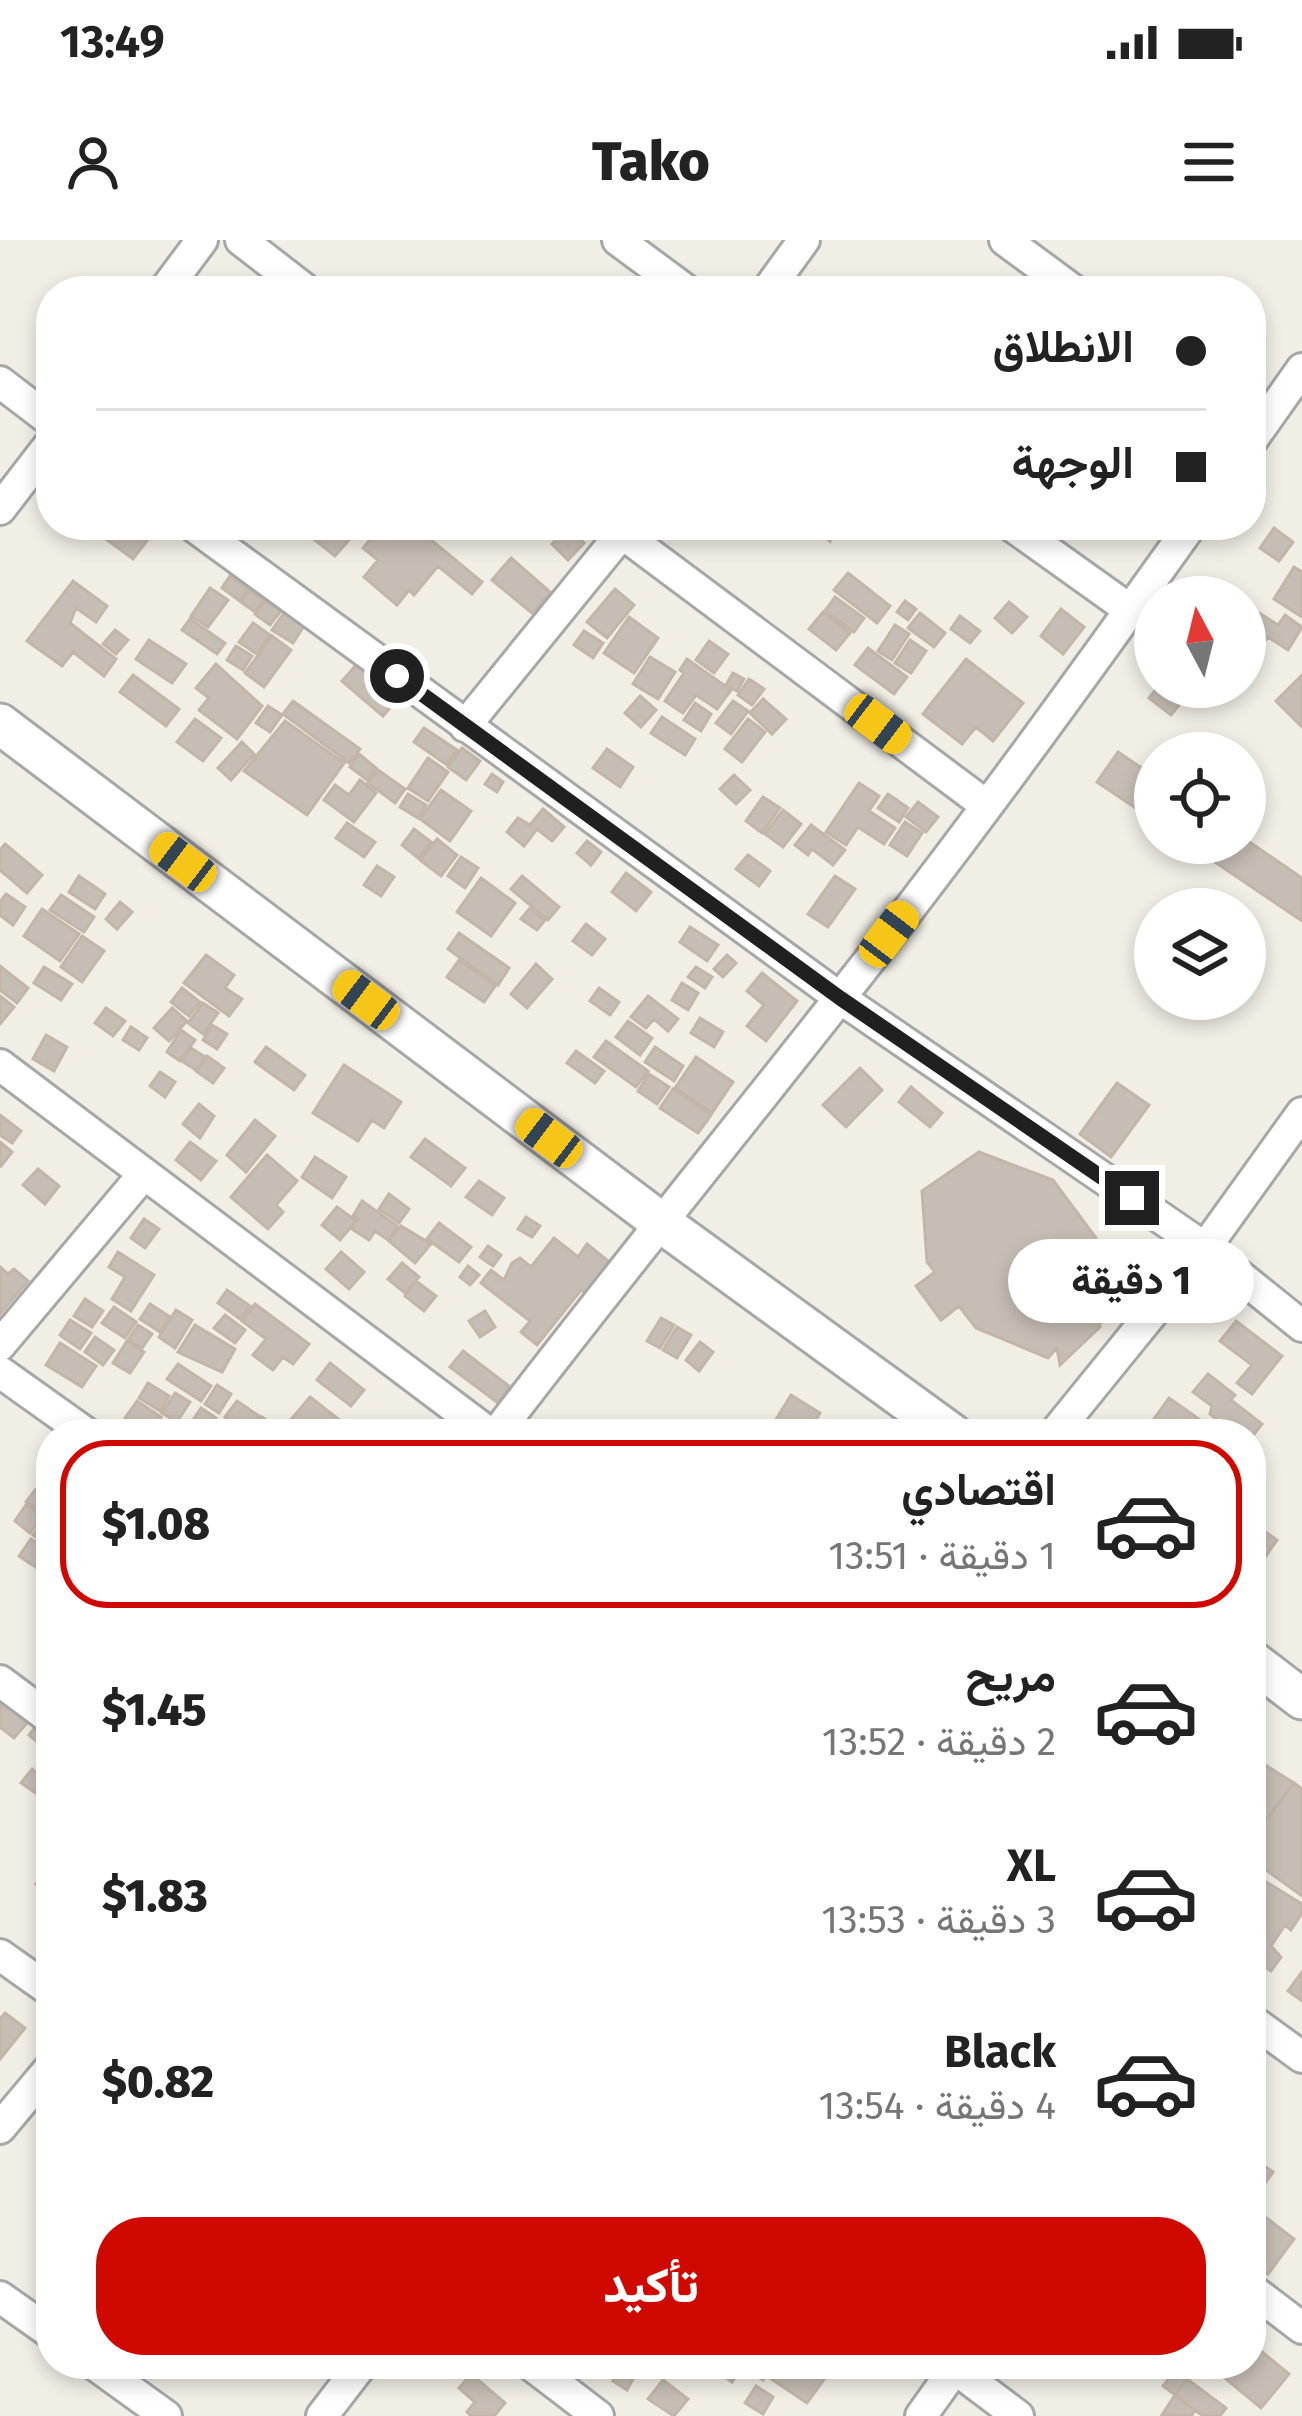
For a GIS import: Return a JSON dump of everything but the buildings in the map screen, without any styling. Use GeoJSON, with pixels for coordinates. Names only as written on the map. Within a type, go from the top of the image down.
{"type":"FeatureCollection","features":[{"type":"Feature","properties":{"kind":"street"},"geometry":{"type":"LineString","coordinates":[[175,276],[202,240]]}},
{"type":"Feature","properties":{"kind":"street"},"geometry":{"type":"LineString","coordinates":[[241,240],[288,276]]}},
{"type":"Feature","properties":{"kind":"street"},"geometry":{"type":"LineString","coordinates":[[618,240],[667,276]]}},
{"type":"Feature","properties":{"kind":"street"},"geometry":{"type":"LineString","coordinates":[[778,276],[804,240]]}},
{"type":"Feature","properties":{"kind":"street"},"geometry":{"type":"LineString","coordinates":[[1005,240],[1053,276]]}},
{"type":"Feature","properties":{"kind":"street"},"geometry":{"type":"LineString","coordinates":[[1266,416],[1302,369]]}},
{"type":"Feature","properties":{"kind":"street"},"geometry":{"type":"LineString","coordinates":[[0,382],[36,410]]}},
{"type":"Feature","properties":{"kind":"street"},"geometry":{"type":"LineString","coordinates":[[0,509],[36,462]]}},
{"type":"Feature","properties":{"kind":"street"},"geometry":{"type":"LineString","coordinates":[[212,540],[840,998],[1205,1248],[1302,1326]]}},
{"type":"Feature","properties":{"kind":"street"},"geometry":{"type":"LineString","coordinates":[[465,726],[608,540]]}},
{"type":"Feature","properties":{"kind":"street"},"geometry":{"type":"LineString","coordinates":[[631,540],[987,806]]}},
{"type":"Feature","properties":{"kind":"street"},"geometry":{"type":"LineString","coordinates":[[1032,540],[1130,610]]}},
{"type":"Feature","properties":{"kind":"street"},"geometry":{"type":"LineString","coordinates":[[505,1419],[840,998],[1180,540]]}},
{"type":"Feature","properties":{"kind":"street"},"geometry":{"type":"LineString","coordinates":[[0,724],[659,1221],[931,1419]]}},
{"type":"Feature","properties":{"kind":"street"},"geometry":{"type":"LineString","coordinates":[[0,1065],[473,1419]]}},
{"type":"Feature","properties":{"kind":"street"},"geometry":{"type":"LineString","coordinates":[[1066,1419],[1205,1248],[1302,1113]]}},
{"type":"Feature","properties":{"kind":"street"},"geometry":{"type":"LineString","coordinates":[[0,1345],[143,1175]]}},
{"type":"Feature","properties":{"kind":"street"},"geometry":{"type":"LineString","coordinates":[[0,1372],[66,1419]]}},
{"type":"Feature","properties":{"kind":"street"},"geometry":{"type":"LineString","coordinates":[[1266,1671],[1302,1699]]}},
{"type":"Feature","properties":{"kind":"street"},"geometry":{"type":"LineString","coordinates":[[0,1681],[36,1708]]}},
{"type":"Feature","properties":{"kind":"street"},"geometry":{"type":"LineString","coordinates":[[0,1955],[36,1980]]}},
{"type":"Feature","properties":{"kind":"street"},"geometry":{"type":"LineString","coordinates":[[1266,2031],[1302,2057]]}},
{"type":"Feature","properties":{"kind":"street"},"geometry":{"type":"LineString","coordinates":[[0,2128],[36,2085]]}},
{"type":"Feature","properties":{"kind":"street"},"geometry":{"type":"LineString","coordinates":[[0,2296],[36,2322]]}},
{"type":"Feature","properties":{"kind":"street"},"geometry":{"type":"LineString","coordinates":[[1266,2300],[1302,2328]]}},
{"type":"Feature","properties":{"kind":"street"},"geometry":{"type":"LineString","coordinates":[[115,2379],[166,2416]]}},
{"type":"Feature","properties":{"kind":"street"},"geometry":{"type":"LineString","coordinates":[[322,2416],[350,2379]]}},
{"type":"Feature","properties":{"kind":"street"},"geometry":{"type":"LineString","coordinates":[[550,2379],[598,2416]]}},
{"type":"Feature","properties":{"kind":"street"},"geometry":{"type":"LineString","coordinates":[[920,2416],[945,2379]]}},
{"type":"Feature","properties":{"kind":"street"},"geometry":{"type":"LineString","coordinates":[[971,2379],[1018,2416]]}},
{"type":"Feature","properties":{"kind":"route"},"geometry":{"type":"LineString","coordinates":[[397,676],[840,998],[1132,1198]]}}]}
